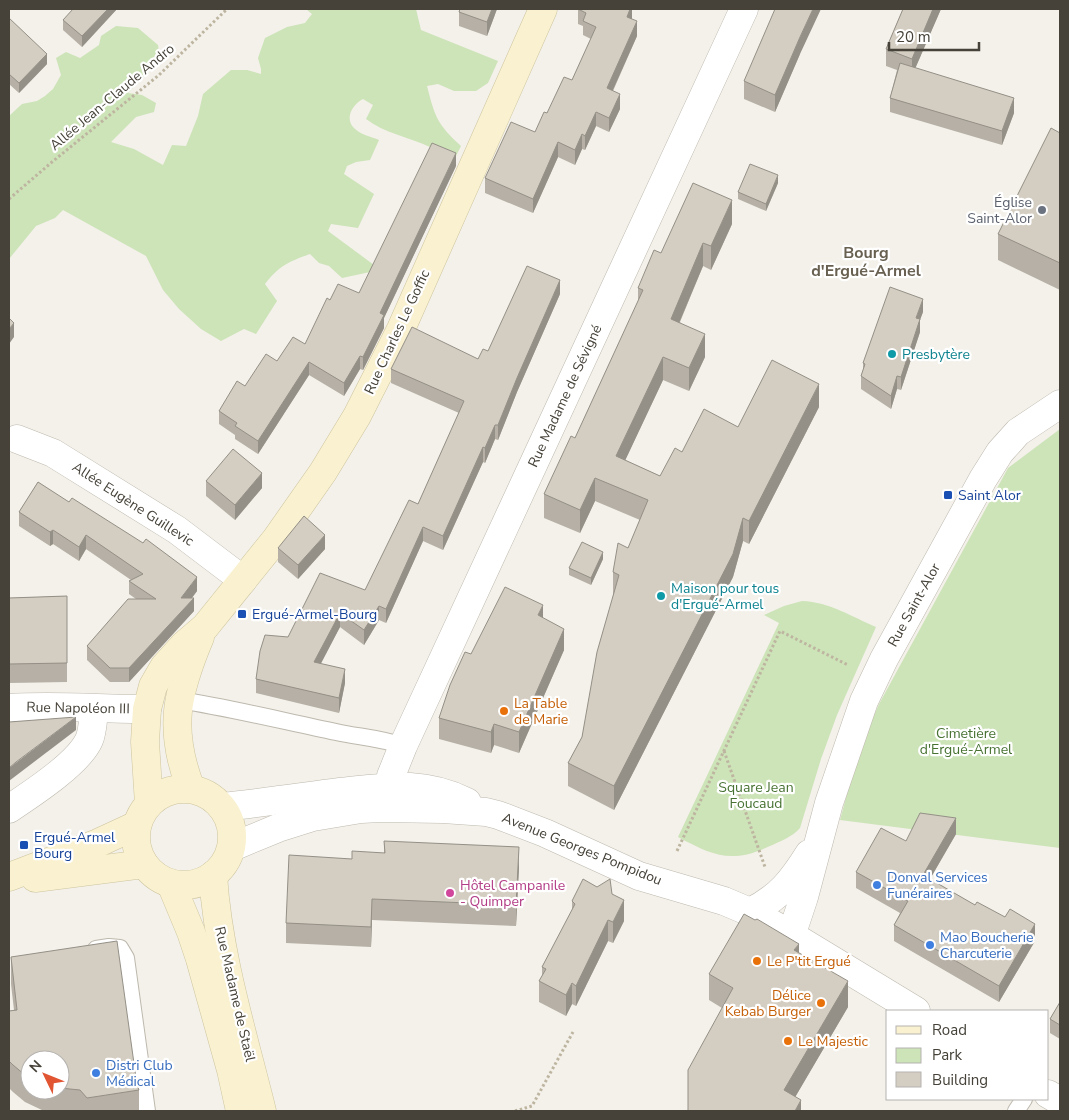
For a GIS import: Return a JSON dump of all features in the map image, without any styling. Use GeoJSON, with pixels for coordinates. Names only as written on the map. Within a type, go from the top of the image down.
{"type":"FeatureCollection","features":[{"type":"Feature","properties":{"kind":"street","name":"Rue Charles Le Goffic"},"geometry":{"type":"LineString","coordinates":[[143,815],[147,709],[153,686],[164,667],[205,626],[276,539],[323,472],[357,416],[384,363],[512,80],[542,9]]}},
{"type":"Feature","properties":{"kind":"street","name":"Rue Madame de Sévigné"},"geometry":{"type":"LineString","coordinates":[[395,797],[393,770],[403,746],[744,9]]}},
{"type":"Feature","properties":{"kind":"street","name":"Rue Saint-Alor"},"geometry":{"type":"LineString","coordinates":[[791,936],[804,898],[818,840],[842,762],[864,700],[884,659],[1000,452],[1013,436],[1060,404]]}},
{"type":"Feature","properties":{"kind":"street","name":"Allée Eugène Guillevic"},"geometry":{"type":"LineString","coordinates":[[18,439],[53,453],[178,530],[243,580]]}},
{"type":"Feature","properties":{"kind":"street","name":"Rue Charles Le Goffic"},"geometry":{"type":"LineString","coordinates":[[191,789],[183,770],[177,736],[179,700],[188,665],[205,626]]}},
{"type":"Feature","properties":{"kind":"street","name":"Rue Napoléon III"},"geometry":{"type":"LineString","coordinates":[[9,708],[67,706],[94,709],[147,709]]}},
{"type":"Feature","properties":{"kind":"street"},"geometry":{"type":"LineString","coordinates":[[9,809],[36,790],[83,749],[89,739],[94,709]]}},
{"type":"Feature","properties":{"kind":"street","name":"Avenue Georges Pompidou"},"geometry":{"type":"LineString","coordinates":[[222,806],[395,797],[420,787],[455,796],[486,812],[514,820],[639,876],[724,901],[750,912],[914,1010]]}},
{"type":"Feature","properties":{"kind":"street"},"geometry":{"type":"LineString","coordinates":[[9,877],[98,843],[143,815],[161,795],[176,790],[191,789],[204,793],[222,806],[229,820],[232,830],[232,847],[223,866],[214,875],[201,882],[186,886],[172,884],[156,876],[144,864],[138,852],[136,839],[143,815]]}},
{"type":"Feature","properties":{"kind":"street"},"geometry":{"type":"LineString","coordinates":[[232,847],[278,828],[313,817],[361,809],[395,797]]}},
{"type":"Feature","properties":{"kind":"street","name":"Rue Saint-Alor"},"geometry":{"type":"LineString","coordinates":[[750,912],[768,904],[791,881],[818,840]]}},
{"type":"Feature","properties":{"kind":"street"},"geometry":{"type":"LineString","coordinates":[[9,882],[144,864]]}},
{"type":"Feature","properties":{"kind":"street","name":"Rue Madame de Staël"},"geometry":{"type":"LineString","coordinates":[[214,875],[219,925],[234,1000],[262,1111]]}},
{"type":"Feature","properties":{"kind":"street","name":"Rue Madame de Staël"},"geometry":{"type":"LineString","coordinates":[[172,884],[200,959],[231,1070],[240,1111]]}},
{"type":"Feature","properties":{"kind":"street"},"geometry":{"type":"LineString","coordinates":[[1049,1095],[1060,1101]]}},
{"type":"Feature","properties":{"kind":"lane"},"geometry":{"type":"LineString","coordinates":[[179,700],[216,706],[403,746]]}},
{"type":"Feature","properties":{"kind":"lane"},"geometry":{"type":"LineString","coordinates":[[82,951],[114,947],[120,948],[126,958],[147,1111]]}},
{"type":"Feature","properties":{"kind":"lane"},"geometry":{"type":"LineString","coordinates":[[1016,1111],[1023,1100]]}},
{"type":"Feature","properties":{"kind":"path","name":"Allée Jean-Claude Andro"},"geometry":{"type":"LineString","coordinates":[[9,200],[52,162],[159,75],[227,9]]}},
{"type":"Feature","properties":{"kind":"path"},"geometry":{"type":"LineString","coordinates":[[677,851],[780,630],[849,666]]}},
{"type":"Feature","properties":{"kind":"path"},"geometry":{"type":"LineString","coordinates":[[724,750],[763,866]]}},
{"type":"Feature","properties":{"kind":"path"},"geometry":{"type":"LineString","coordinates":[[515,1111],[532,1106],[573,1032]]}},
{"type":"Feature","properties":{"kind":"green space"},"geometry":{"type":"Polygon","coordinates":[[[306,9],[416,9],[421,30],[498,61],[488,83],[476,91],[454,91],[438,84],[427,86],[438,119],[447,132],[461,146],[453,162],[422,143],[373,124],[366,119],[373,105],[363,99],[353,108],[350,120],[354,128],[362,134],[379,140],[370,160],[356,162],[347,166],[344,174],[374,194],[358,228],[331,224],[328,231],[374,265],[370,272],[342,278],[329,266],[319,263],[310,254],[290,262],[275,272],[265,284],[277,301],[256,334],[244,329],[221,341],[201,329],[179,309],[163,290],[146,256],[63,210],[55,218],[36,226],[9,259],[9,116],[22,104],[37,101],[53,89],[61,75],[56,58],[66,52],[80,58],[99,45],[101,36],[116,26],[138,28],[158,45],[160,59],[128,93],[142,95],[156,103],[154,112],[136,117],[111,142],[134,149],[163,165],[172,145],[186,146],[198,116],[203,94],[231,70],[247,70],[261,74],[258,58],[265,38],[287,27],[305,23],[312,14],[306,9]]]}},
{"type":"Feature","properties":{"kind":"green space","name":"Cimetière d'Ergué-Armel"},"geometry":{"type":"Polygon","coordinates":[[[1060,429],[1060,848],[840,820],[859,750],[879,704],[1008,468],[1060,429]]]}},
{"type":"Feature","properties":{"kind":"green space","name":"Square Jean Foucaud"},"geometry":{"type":"Polygon","coordinates":[[[802,601],[831,607],[876,627],[837,715],[821,759],[800,828],[782,840],[756,852],[744,855],[723,855],[702,849],[678,837],[779,623],[764,615],[784,606],[802,601]]]}},
{"type":"Feature","properties":{"kind":"building"},"geometry":{"type":"Polygon","coordinates":[[[73,9],[108,9],[82,36],[63,20],[73,9]]]}},
{"type":"Feature","properties":{"kind":"building"},"geometry":{"type":"Polygon","coordinates":[[[460,9],[492,9],[487,22],[459,12],[460,9]]]}},
{"type":"Feature","properties":{"kind":"building"},"geometry":{"type":"Polygon","coordinates":[[[578,9],[630,9],[627,17],[637,21],[607,88],[620,94],[609,118],[596,112],[585,136],[582,134],[575,150],[558,142],[533,199],[485,178],[511,122],[535,132],[544,112],[547,113],[564,77],[572,80],[596,27],[583,21],[586,13],[578,9]]]}},
{"type":"Feature","properties":{"kind":"building"},"geometry":{"type":"Polygon","coordinates":[[[775,9],[813,9],[775,95],[744,81],[775,9]]]}},
{"type":"Feature","properties":{"kind":"building"},"geometry":{"type":"Polygon","coordinates":[[[903,9],[933,9],[912,59],[886,49],[903,9]]]}},
{"type":"Feature","properties":{"kind":"building"},"geometry":{"type":"Polygon","coordinates":[[[9,18],[47,54],[19,83],[9,74],[9,18]]]}},
{"type":"Feature","properties":{"kind":"building"},"geometry":{"type":"Polygon","coordinates":[[[900,63],[1014,98],[1002,131],[890,98],[900,63]]]}},
{"type":"Feature","properties":{"kind":"building","name":"Église Saint-Alor"},"geometry":{"type":"Polygon","coordinates":[[[1051,128],[1060,133],[1060,263],[998,234],[1051,128]]]}},
{"type":"Feature","properties":{"kind":"building"},"geometry":{"type":"Polygon","coordinates":[[[432,143],[456,153],[380,313],[384,315],[363,357],[360,356],[344,383],[309,362],[258,441],[235,426],[237,423],[219,411],[237,381],[245,386],[266,354],[277,361],[293,337],[305,344],[327,298],[330,300],[338,284],[359,293],[432,143]]]}},
{"type":"Feature","properties":{"kind":"building"},"geometry":{"type":"Polygon","coordinates":[[[750,164],[778,175],[766,204],[738,192],[750,164]]]}},
{"type":"Feature","properties":{"kind":"building"},"geometry":{"type":"Polygon","coordinates":[[[693,183],[732,200],[711,246],[703,243],[671,319],[705,334],[689,368],[663,357],[616,456],[660,476],[675,448],[682,452],[704,409],[738,427],[772,360],[819,384],[749,521],[743,518],[733,554],[614,786],[568,763],[582,737],[597,652],[619,575],[613,572],[618,543],[628,548],[648,500],[595,478],[580,510],[544,494],[571,436],[575,438],[643,290],[638,288],[654,250],[661,253],[693,183]]]}},
{"type":"Feature","properties":{"kind":"building"},"geometry":{"type":"Polygon","coordinates":[[[527,266],[560,280],[498,425],[495,425],[485,448],[483,447],[443,536],[423,527],[386,609],[379,606],[364,630],[340,613],[314,662],[345,669],[339,698],[256,679],[260,651],[265,635],[288,637],[320,573],[365,590],[409,500],[418,504],[464,401],[391,369],[412,327],[478,359],[483,349],[488,351],[527,266]]]}},
{"type":"Feature","properties":{"kind":"building","name":"Presbytère"},"geometry":{"type":"Polygon","coordinates":[[[890,287],[923,299],[916,318],[920,319],[901,377],[897,376],[891,396],[861,376],[865,364],[863,363],[890,287]]]}},
{"type":"Feature","properties":{"kind":"building"},"geometry":{"type":"Polygon","coordinates":[[[9,318],[14,323],[9,329],[9,318]]]}},
{"type":"Feature","properties":{"kind":"building"},"geometry":{"type":"Polygon","coordinates":[[[233,449],[262,473],[235,505],[206,481],[233,449]]]}},
{"type":"Feature","properties":{"kind":"building"},"geometry":{"type":"Polygon","coordinates":[[[38,482],[69,502],[72,498],[143,543],[146,539],[197,577],[181,598],[194,598],[129,668],[110,668],[87,646],[128,599],[156,599],[129,581],[143,574],[86,535],[79,547],[53,530],[50,532],[19,512],[38,482]]]}},
{"type":"Feature","properties":{"kind":"building"},"geometry":{"type":"Polygon","coordinates":[[[304,516],[325,535],[298,565],[278,548],[304,516]]]}},
{"type":"Feature","properties":{"kind":"building"},"geometry":{"type":"Polygon","coordinates":[[[582,542],[603,552],[591,578],[569,568],[582,542]]]}},
{"type":"Feature","properties":{"kind":"building"},"geometry":{"type":"Polygon","coordinates":[[[505,587],[543,605],[538,615],[564,629],[519,732],[494,724],[491,732],[439,718],[450,685],[465,652],[471,654],[505,587]]]}},
{"type":"Feature","properties":{"kind":"building"},"geometry":{"type":"Polygon","coordinates":[[[67,596],[67,663],[9,664],[9,598],[67,596]]]}},
{"type":"Feature","properties":{"kind":"building"},"geometry":{"type":"Polygon","coordinates":[[[76,717],[16,762],[9,768],[9,722],[76,717]]]}},
{"type":"Feature","properties":{"kind":"building"},"geometry":{"type":"Polygon","coordinates":[[[920,813],[956,818],[923,875],[975,905],[977,902],[1005,917],[1010,909],[1035,924],[999,986],[894,925],[908,901],[856,872],[881,828],[906,841],[920,813]]]}},
{"type":"Feature","properties":{"kind":"building"},"geometry":{"type":"Polygon","coordinates":[[[384,841],[519,847],[516,905],[372,899],[371,927],[286,923],[289,855],[352,859],[352,851],[385,853],[384,841]]]}},
{"type":"Feature","properties":{"kind":"building"},"geometry":{"type":"Polygon","coordinates":[[[583,879],[597,887],[610,879],[612,894],[624,900],[613,922],[608,920],[576,986],[572,983],[566,995],[539,981],[546,969],[542,967],[575,904],[572,901],[583,879]]]}},
{"type":"Feature","properties":{"kind":"building"},"geometry":{"type":"Polygon","coordinates":[[[744,914],[755,920],[757,919],[799,944],[794,950],[848,981],[784,1090],[801,1100],[795,1111],[688,1111],[688,1070],[733,988],[709,974],[744,914]]]}},
{"type":"Feature","properties":{"kind":"building"},"geometry":{"type":"Polygon","coordinates":[[[117,941],[139,1090],[87,1098],[80,1090],[70,1089],[70,1050],[20,1050],[20,1071],[9,1061],[9,1011],[17,1010],[11,957],[117,941]]]}},
{"type":"Feature","properties":{"kind":"building"},"geometry":{"type":"Polygon","coordinates":[[[1060,1002],[1060,1025],[1050,1019],[1060,1002]]]}},
{"type":"Feature","properties":{"kind":"place","name":"Église Saint-Alor"},"geometry":{"type":"Point","coordinates":[1042,210]}},
{"type":"Feature","properties":{"kind":"place","name":"Presbytère"},"geometry":{"type":"Point","coordinates":[892,354]}},
{"type":"Feature","properties":{"kind":"place","name":"Saint Alor"},"geometry":{"type":"Point","coordinates":[948,495]}},
{"type":"Feature","properties":{"kind":"place","name":"Maison pour tous d'Ergué-Armel"},"geometry":{"type":"Point","coordinates":[661,596]}},
{"type":"Feature","properties":{"kind":"place","name":"Ergué-Armel-Bourg"},"geometry":{"type":"Point","coordinates":[242,614]}},
{"type":"Feature","properties":{"kind":"place","name":"La Table de Marie"},"geometry":{"type":"Point","coordinates":[504,711]}},
{"type":"Feature","properties":{"kind":"place","name":"Ergué-Armel Bourg"},"geometry":{"type":"Point","coordinates":[24,845]}},
{"type":"Feature","properties":{"kind":"place","name":"Donval Services Funéraires"},"geometry":{"type":"Point","coordinates":[877,885]}},
{"type":"Feature","properties":{"kind":"place","name":"Hôtel Campanile - Quimper"},"geometry":{"type":"Point","coordinates":[450,893]}},
{"type":"Feature","properties":{"kind":"place","name":"Mao Boucherie Charcuterie"},"geometry":{"type":"Point","coordinates":[930,945]}},
{"type":"Feature","properties":{"kind":"place","name":"Le P'tit Ergué"},"geometry":{"type":"Point","coordinates":[757,961]}},
{"type":"Feature","properties":{"kind":"place","name":"Délice Kebab Burger"},"geometry":{"type":"Point","coordinates":[821,1003]}},
{"type":"Feature","properties":{"kind":"place","name":"Le Majestic"},"geometry":{"type":"Point","coordinates":[788,1041]}},
{"type":"Feature","properties":{"kind":"place","name":"Distri Club Médical"},"geometry":{"type":"Point","coordinates":[96,1073]}},
{"type":"Feature","properties":{"kind":"district","name":"Bourg d'Ergué-Armel"},"geometry":{"type":"Point","coordinates":[866,262]}}]}
